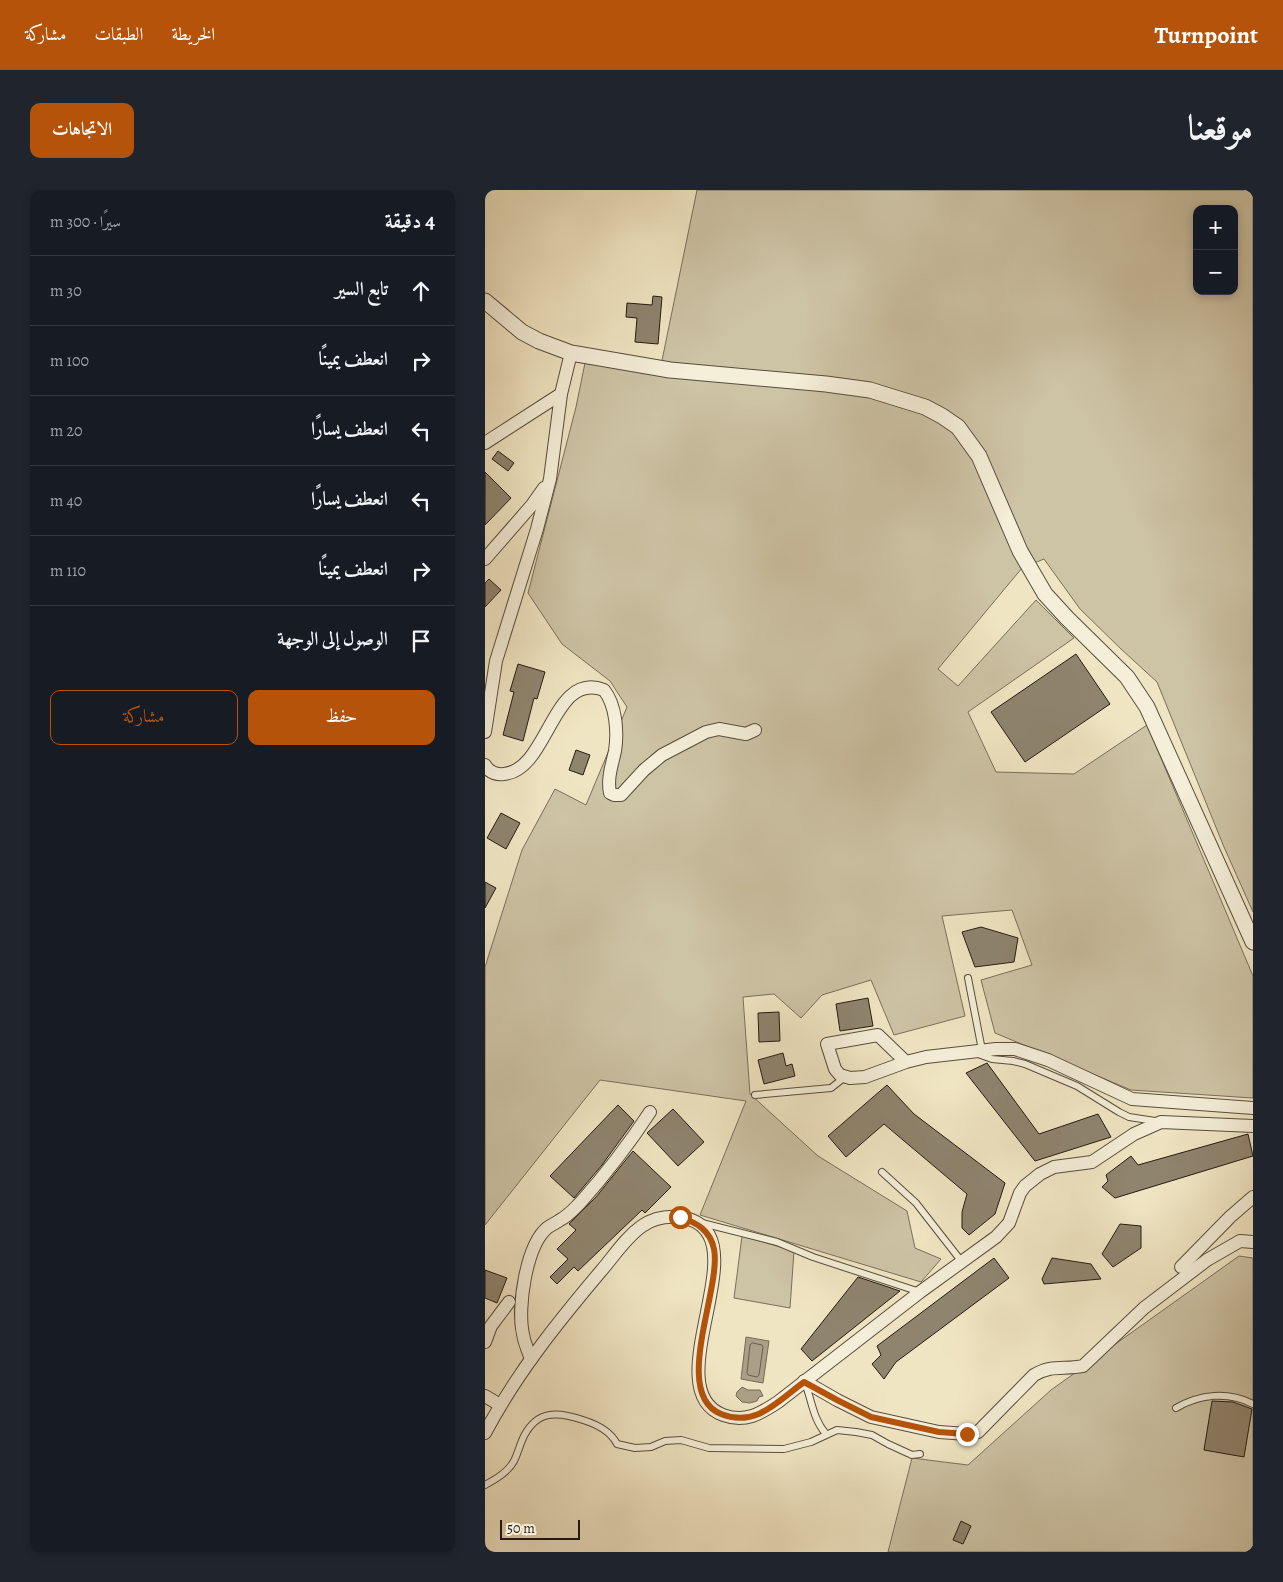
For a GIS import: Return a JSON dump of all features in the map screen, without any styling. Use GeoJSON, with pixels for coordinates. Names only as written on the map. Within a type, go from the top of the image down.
{"type":"FeatureCollection","features":[{"type":"Feature","properties":{"kind":"street"},"geometry":{"type":"LineString","coordinates":[[485,301],[522,332],[539,341],[571,353],[670,370],[826,384],[870,390],[925,406],[958,427],[979,456],[1017,545],[1045,594],[1127,678],[1147,707],[1253,942]]}},
{"type":"Feature","properties":{"kind":"street"},"geometry":{"type":"LineString","coordinates":[[485,732],[496,661],[537,529],[550,480],[561,394],[571,353]]}},
{"type":"Feature","properties":{"kind":"street"},"geometry":{"type":"LineString","coordinates":[[485,443],[561,394]]}},
{"type":"Feature","properties":{"kind":"street"},"geometry":{"type":"LineString","coordinates":[[485,560],[532,506],[550,480]]}},
{"type":"Feature","properties":{"kind":"street"},"geometry":{"type":"LineString","coordinates":[[487,772],[497,775],[517,771],[525,764],[567,700],[583,688],[599,687],[604,690],[612,702],[616,738],[608,784],[610,793],[614,795],[621,795],[644,770],[662,755],[706,732],[719,729],[747,734],[755,730]]}},
{"type":"Feature","properties":{"kind":"street"},"geometry":{"type":"LineString","coordinates":[[906,1062],[878,1035],[827,1044],[835,1069],[840,1075],[846,1077],[865,1077],[926,1056],[1015,1049],[1030,1053],[1132,1099],[1253,1108]]}},
{"type":"Feature","properties":{"kind":"street"},"geometry":{"type":"LineString","coordinates":[[531,1359],[523,1334],[521,1317],[523,1291],[536,1241],[547,1228],[579,1204],[624,1151],[650,1112]]}},
{"type":"Feature","properties":{"kind":"street"},"geometry":{"type":"LineString","coordinates":[[485,1433],[500,1405],[531,1359],[578,1296],[636,1231],[657,1218],[680,1217],[693,1221],[709,1235],[714,1247],[715,1270],[706,1313],[700,1359],[700,1390],[704,1400],[718,1413],[737,1419],[748,1418],[758,1415],[804,1382],[920,1292],[1003,1231],[1012,1217],[1020,1193],[1033,1178],[1055,1167],[1092,1162],[1134,1134],[1161,1122],[1253,1126]]}},
{"type":"Feature","properties":{"kind":"street"},"geometry":{"type":"LineString","coordinates":[[1181,1267],[1230,1217],[1253,1197]]}},
{"type":"Feature","properties":{"kind":"street"},"geometry":{"type":"LineString","coordinates":[[804,1382],[871,1417],[939,1432],[967,1434],[978,1432],[1034,1375],[1044,1369],[1083,1366],[1144,1308],[1207,1260],[1240,1241],[1253,1242]]}},
{"type":"Feature","properties":{"kind":"street"},"geometry":{"type":"LineString","coordinates":[[485,1342],[488,1324],[509,1302]]}},
{"type":"Feature","properties":{"kind":"street"},"geometry":{"type":"LineString","coordinates":[[485,1396],[500,1405]]}},
{"type":"Feature","properties":{"kind":"lane"},"geometry":{"type":"LineString","coordinates":[[968,978],[977,1051],[992,1059],[1025,1064],[1077,1086],[1129,1117],[1161,1122]]}},
{"type":"Feature","properties":{"kind":"lane"},"geometry":{"type":"LineString","coordinates":[[755,1095],[831,1088],[846,1077]]}},
{"type":"Feature","properties":{"kind":"lane"},"geometry":{"type":"LineString","coordinates":[[882,1172],[916,1203],[962,1262]]}},
{"type":"Feature","properties":{"kind":"lane"},"geometry":{"type":"LineString","coordinates":[[693,1221],[777,1242],[813,1257],[920,1292]]}},
{"type":"Feature","properties":{"kind":"lane"},"geometry":{"type":"LineString","coordinates":[[804,1382],[810,1396],[815,1417],[819,1426],[826,1434]]}},
{"type":"Feature","properties":{"kind":"lane"},"geometry":{"type":"LineString","coordinates":[[1176,1408],[1190,1400],[1213,1396],[1245,1399],[1253,1404]]}},
{"type":"Feature","properties":{"kind":"lane"},"geometry":{"type":"LineString","coordinates":[[485,1485],[503,1474],[513,1462],[531,1423],[539,1417],[563,1414],[591,1423],[614,1438],[617,1444],[635,1448],[651,1447],[665,1441],[681,1440],[709,1448],[783,1449],[811,1442],[837,1430],[872,1436],[912,1455],[920,1454]]}},
{"type":"Feature","properties":{"kind":"shaded area"},"geometry":{"type":"Polygon","coordinates":[[[697,190],[1253,190],[1253,912],[1224,847],[1157,682],[1080,609],[1044,559],[1022,568],[938,669],[958,686],[1036,600],[1074,638],[968,712],[996,772],[1074,774],[1147,725],[1253,976],[1253,1098],[1131,1090],[995,1033],[981,980],[1032,965],[1012,910],[942,916],[965,1016],[894,1035],[871,980],[822,995],[801,1018],[774,994],[743,997],[750,1094],[818,1156],[907,1211],[915,1248],[941,1259],[921,1282],[700,1215],[746,1101],[600,1080],[485,1225],[485,967],[522,850],[555,789],[586,805],[627,707],[610,681],[562,644],[528,593],[576,407],[585,363],[659,375],[697,190]]]}},
{"type":"Feature","properties":{"kind":"shaded area"},"geometry":{"type":"Polygon","coordinates":[[[742,1236],[794,1251],[790,1308],[734,1298],[742,1236]]]}},
{"type":"Feature","properties":{"kind":"shaded area"},"geometry":{"type":"Polygon","coordinates":[[[1239,1256],[1253,1258],[1253,1552],[888,1552],[912,1458],[968,1465],[1051,1390],[1239,1256]]]}},
{"type":"Feature","properties":{"kind":"water"},"geometry":{"type":"Polygon","coordinates":[[[746,1337],[769,1341],[763,1383],[741,1379],[746,1337]]]}},
{"type":"Feature","properties":{"kind":"water"},"geometry":{"type":"Polygon","coordinates":[[[742,1387],[748,1390],[760,1390],[763,1396],[759,1397],[757,1401],[750,1403],[742,1402],[736,1396],[742,1387]]]}},
{"type":"Feature","properties":{"kind":"building"},"geometry":{"type":"Polygon","coordinates":[[[653,296],[662,297],[658,344],[635,342],[637,318],[626,317],[627,303],[652,305],[653,296]]]}},
{"type":"Feature","properties":{"kind":"building"},"geometry":{"type":"Polygon","coordinates":[[[498,451],[514,463],[508,471],[492,459],[498,451]]]}},
{"type":"Feature","properties":{"kind":"building"},"geometry":{"type":"Polygon","coordinates":[[[485,472],[511,498],[485,525],[485,472]]]}},
{"type":"Feature","properties":{"kind":"building"},"geometry":{"type":"Polygon","coordinates":[[[489,579],[501,590],[485,607],[485,583],[489,579]]]}},
{"type":"Feature","properties":{"kind":"building"},"geometry":{"type":"Polygon","coordinates":[[[1076,654],[1110,704],[1025,762],[991,712],[1076,654]]]}},
{"type":"Feature","properties":{"kind":"building"},"geometry":{"type":"Polygon","coordinates":[[[518,664],[545,672],[537,699],[534,698],[523,741],[503,735],[514,692],[510,691],[518,664]]]}},
{"type":"Feature","properties":{"kind":"building"},"geometry":{"type":"Polygon","coordinates":[[[576,750],[590,755],[583,775],[569,770],[576,750]]]}},
{"type":"Feature","properties":{"kind":"building"},"geometry":{"type":"Polygon","coordinates":[[[501,813],[520,823],[506,849],[487,838],[501,813]]]}},
{"type":"Feature","properties":{"kind":"building"},"geometry":{"type":"Polygon","coordinates":[[[485,882],[496,888],[485,908],[485,882]]]}},
{"type":"Feature","properties":{"kind":"building"},"geometry":{"type":"Polygon","coordinates":[[[981,927],[1018,938],[1014,962],[975,967],[962,932],[981,927]]]}},
{"type":"Feature","properties":{"kind":"building"},"geometry":{"type":"Polygon","coordinates":[[[868,998],[873,1026],[840,1031],[836,1004],[868,998]]]}},
{"type":"Feature","properties":{"kind":"building"},"geometry":{"type":"Polygon","coordinates":[[[779,1012],[780,1041],[759,1042],[758,1013],[779,1012]]]}},
{"type":"Feature","properties":{"kind":"building"},"geometry":{"type":"Polygon","coordinates":[[[783,1053],[786,1066],[792,1064],[795,1076],[764,1084],[758,1060],[783,1053]]]}},
{"type":"Feature","properties":{"kind":"building"},"geometry":{"type":"Polygon","coordinates":[[[987,1063],[1039,1134],[1098,1114],[1111,1137],[1035,1161],[966,1073],[987,1063]]]}},
{"type":"Feature","properties":{"kind":"building"},"geometry":{"type":"Polygon","coordinates":[[[887,1085],[914,1114],[1005,1183],[995,1214],[969,1235],[962,1228],[962,1212],[967,1194],[884,1124],[846,1157],[828,1136],[887,1085]]]}},
{"type":"Feature","properties":{"kind":"building"},"geometry":{"type":"Polygon","coordinates":[[[618,1105],[634,1121],[602,1165],[574,1198],[550,1176],[618,1105]]]}},
{"type":"Feature","properties":{"kind":"building"},"geometry":{"type":"Polygon","coordinates":[[[673,1109],[704,1142],[678,1166],[647,1133],[673,1109]]]}},
{"type":"Feature","properties":{"kind":"building"},"geometry":{"type":"Polygon","coordinates":[[[1248,1134],[1253,1156],[1115,1198],[1102,1187],[1108,1181],[1106,1175],[1131,1156],[1138,1165],[1248,1134]]]}},
{"type":"Feature","properties":{"kind":"building"},"geometry":{"type":"Polygon","coordinates":[[[633,1151],[671,1187],[645,1213],[642,1210],[578,1271],[574,1267],[557,1284],[550,1277],[568,1259],[557,1249],[576,1230],[569,1224],[596,1197],[633,1151]]]}},
{"type":"Feature","properties":{"kind":"building"},"geometry":{"type":"Polygon","coordinates":[[[1120,1224],[1141,1226],[1141,1248],[1113,1267],[1102,1254],[1120,1224]]]}},
{"type":"Feature","properties":{"kind":"building"},"geometry":{"type":"Polygon","coordinates":[[[994,1258],[1009,1278],[896,1362],[884,1379],[872,1364],[881,1355],[877,1346],[994,1258]]]}},
{"type":"Feature","properties":{"kind":"building"},"geometry":{"type":"Polygon","coordinates":[[[1052,1258],[1091,1264],[1101,1279],[1044,1284],[1042,1279],[1052,1258]]]}},
{"type":"Feature","properties":{"kind":"building"},"geometry":{"type":"Polygon","coordinates":[[[485,1270],[507,1278],[497,1303],[485,1298],[485,1270]]]}},
{"type":"Feature","properties":{"kind":"building"},"geometry":{"type":"Polygon","coordinates":[[[858,1277],[900,1291],[812,1361],[801,1349],[858,1277]]]}},
{"type":"Feature","properties":{"kind":"building"},"geometry":{"type":"Polygon","coordinates":[[[1212,1401],[1233,1402],[1252,1409],[1244,1457],[1204,1450],[1212,1401]]]}},
{"type":"Feature","properties":{"kind":"building"},"geometry":{"type":"Polygon","coordinates":[[[961,1521],[971,1526],[963,1544],[953,1540],[961,1521]]]}},
{"type":"Feature","properties":{"kind":"route"},"geometry":{"type":"LineString","coordinates":[[680,1217],[693,1221],[703,1228],[709,1235],[714,1247],[715,1270],[702,1339],[699,1378],[700,1390],[704,1400],[711,1408],[718,1413],[737,1419],[748,1418],[758,1415],[804,1382],[871,1417],[910,1424],[939,1432],[967,1434]]}}]}
